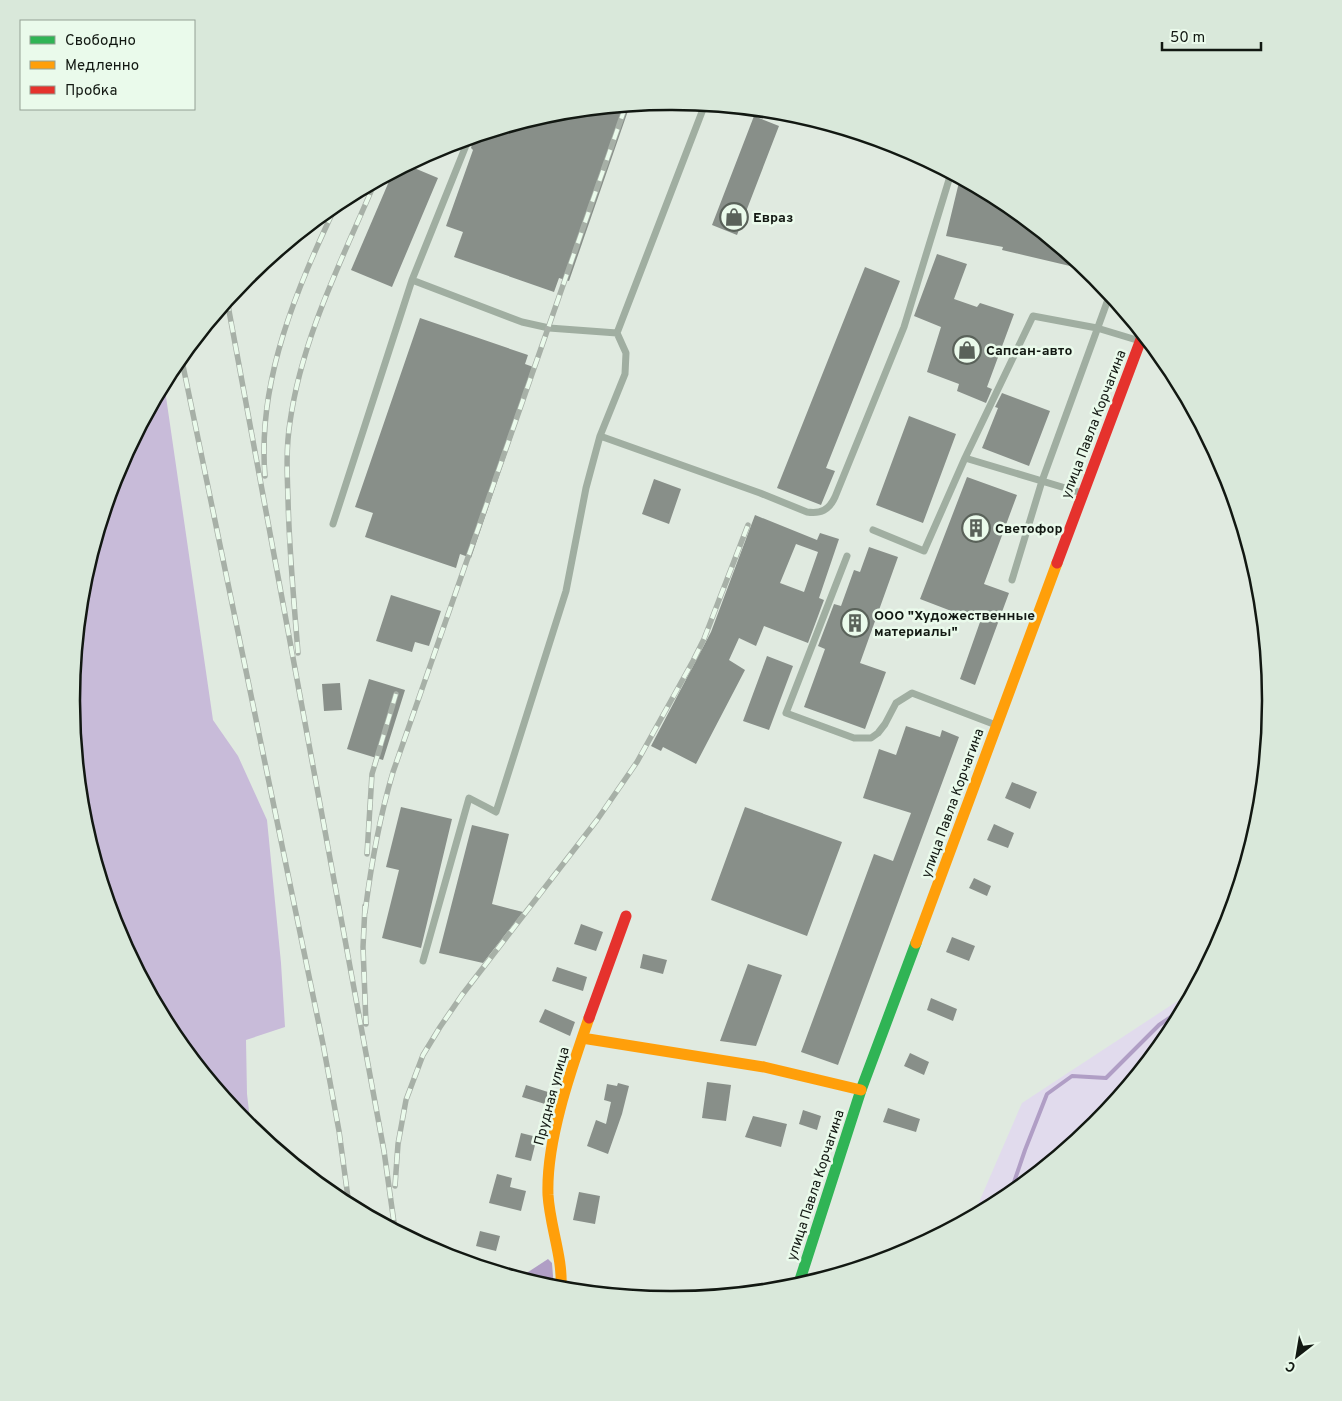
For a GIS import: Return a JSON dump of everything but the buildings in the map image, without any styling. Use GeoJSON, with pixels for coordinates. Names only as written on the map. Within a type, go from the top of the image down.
{"type":"FeatureCollection","features":[{"type":"Feature","properties":{"kind":"main road","name":"улица Павла Корчагина"},"geometry":{"type":"LineString","coordinates":[[801,1276],[862,1090],[1140,341]]}},
{"type":"Feature","properties":{"kind":"main road","name":"Прудная улица"},"geometry":{"type":"LineString","coordinates":[[561,1281],[562,1269],[550,1215],[548,1172],[552,1149],[563,1099],[582,1038],[626,916]]}},
{"type":"Feature","properties":{"kind":"main road"},"geometry":{"type":"LineString","coordinates":[[582,1038],[764,1067],[862,1090]]}},
{"type":"Feature","properties":{"kind":"lane"},"geometry":{"type":"LineString","coordinates":[[424,961],[469,798],[496,812],[566,591],[586,488],[600,436],[625,374],[626,353],[618,333],[702,111]]}},
{"type":"Feature","properties":{"kind":"lane"},"geometry":{"type":"LineString","coordinates":[[334,524],[412,280],[466,147]]}},
{"type":"Feature","properties":{"kind":"lane"},"geometry":{"type":"LineString","coordinates":[[600,436],[760,493],[807,512],[814,513],[826,509],[835,497],[904,327],[949,180]]}},
{"type":"Feature","properties":{"kind":"lane"},"geometry":{"type":"LineString","coordinates":[[412,280],[522,322],[549,328],[618,333]]}},
{"type":"Feature","properties":{"kind":"lane"},"geometry":{"type":"LineString","coordinates":[[1012,580],[1042,481],[1107,302]]}},
{"type":"Feature","properties":{"kind":"lane"},"geometry":{"type":"LineString","coordinates":[[873,530],[924,550],[965,458],[1033,316],[1137,337]]}},
{"type":"Feature","properties":{"kind":"lane"},"geometry":{"type":"LineString","coordinates":[[965,458],[1083,494]]}},
{"type":"Feature","properties":{"kind":"lane"},"geometry":{"type":"LineString","coordinates":[[847,556],[786,713],[854,738],[866,739],[878,733],[896,703],[912,693],[997,726]]}},
{"type":"Feature","properties":{"kind":"shaded area"},"geometry":{"type":"Polygon","coordinates":[[[166,395],[213,720],[238,756],[267,820],[281,963],[285,1027],[246,1040],[249,1114],[202,1060],[159,996],[141,962],[111,890],[91,816],[85,778],[81,739],[81,662],[91,585],[111,511],[125,474],[141,439],[166,395]]]}},
{"type":"Feature","properties":{"kind":"shaded area"},"geometry":{"type":"Polygon","coordinates":[[[1182,997],[1140,1060],[1089,1118],[1061,1145],[1031,1169],[978,1205],[1022,1103],[1182,997]]]}},
{"type":"Feature","properties":{"kind":"shaded area"},"geometry":{"type":"Polygon","coordinates":[[[548,1259],[552,1263],[553,1279],[527,1273],[548,1259]]]}},
{"type":"Feature","properties":{"kind":"waterway"},"geometry":{"type":"LineString","coordinates":[[1014,1181],[1047,1094],[1072,1076],[1106,1078],[1159,1025],[1169,1018]]}},
{"type":"Feature","properties":{"kind":"railway"},"geometry":{"type":"LineString","coordinates":[[365,913],[376,842],[393,772],[624,112]]}},
{"type":"Feature","properties":{"kind":"railway"},"geometry":{"type":"LineString","coordinates":[[298,653],[292,576],[287,460],[290,422],[296,390],[313,329],[371,192]]}},
{"type":"Feature","properties":{"kind":"railway"},"geometry":{"type":"LineString","coordinates":[[265,476],[264,440],[267,405],[274,370],[283,335],[295,302],[330,218]]}},
{"type":"Feature","properties":{"kind":"railway"},"geometry":{"type":"LineString","coordinates":[[229,309],[384,1151],[394,1222]]}},
{"type":"Feature","properties":{"kind":"railway"},"geometry":{"type":"LineString","coordinates":[[183,367],[323,1044],[339,1131],[348,1195]]}},
{"type":"Feature","properties":{"kind":"railway"},"geometry":{"type":"LineString","coordinates":[[395,1186],[398,1144],[406,1100],[423,1055],[462,995],[597,820],[637,762],[704,639],[748,525]]}},
{"type":"Feature","properties":{"kind":"railway"},"geometry":{"type":"LineString","coordinates":[[367,854],[372,774],[396,694]]}},
{"type":"Feature","properties":{"kind":"railway"},"geometry":{"type":"LineString","coordinates":[[365,906],[363,947],[366,1024]]}},
{"type":"Feature","properties":{"kind":"traffic: fast"},"geometry":{"type":"LineString","coordinates":[[801,1276],[861,1090],[916,943]]}},
{"type":"Feature","properties":{"kind":"traffic: slow"},"geometry":{"type":"LineString","coordinates":[[916,943],[1057,563]]}},
{"type":"Feature","properties":{"kind":"traffic: slow"},"geometry":{"type":"LineString","coordinates":[[561,1281],[560,1265],[549,1207],[548,1174],[561,1105],[589,1018]]}},
{"type":"Feature","properties":{"kind":"traffic: slow"},"geometry":{"type":"LineString","coordinates":[[582,1038],[764,1067],[861,1090]]}},
{"type":"Feature","properties":{"kind":"traffic: jam"},"geometry":{"type":"LineString","coordinates":[[1057,563],[1140,341]]}},
{"type":"Feature","properties":{"kind":"traffic: jam"},"geometry":{"type":"LineString","coordinates":[[589,1018],[626,916]]}},
{"type":"Feature","properties":{"kind":"place","name":"Евраз"},"geometry":{"type":"Point","coordinates":[734,217]}},
{"type":"Feature","properties":{"kind":"place","name":"Сапсан-авто"},"geometry":{"type":"Point","coordinates":[967,350]}},
{"type":"Feature","properties":{"kind":"place","name":"Светофор"},"geometry":{"type":"Point","coordinates":[976,528]}},
{"type":"Feature","properties":{"kind":"place","name":"ООО \"Художественные материалы\""},"geometry":{"type":"Point","coordinates":[855,623]}}]}
